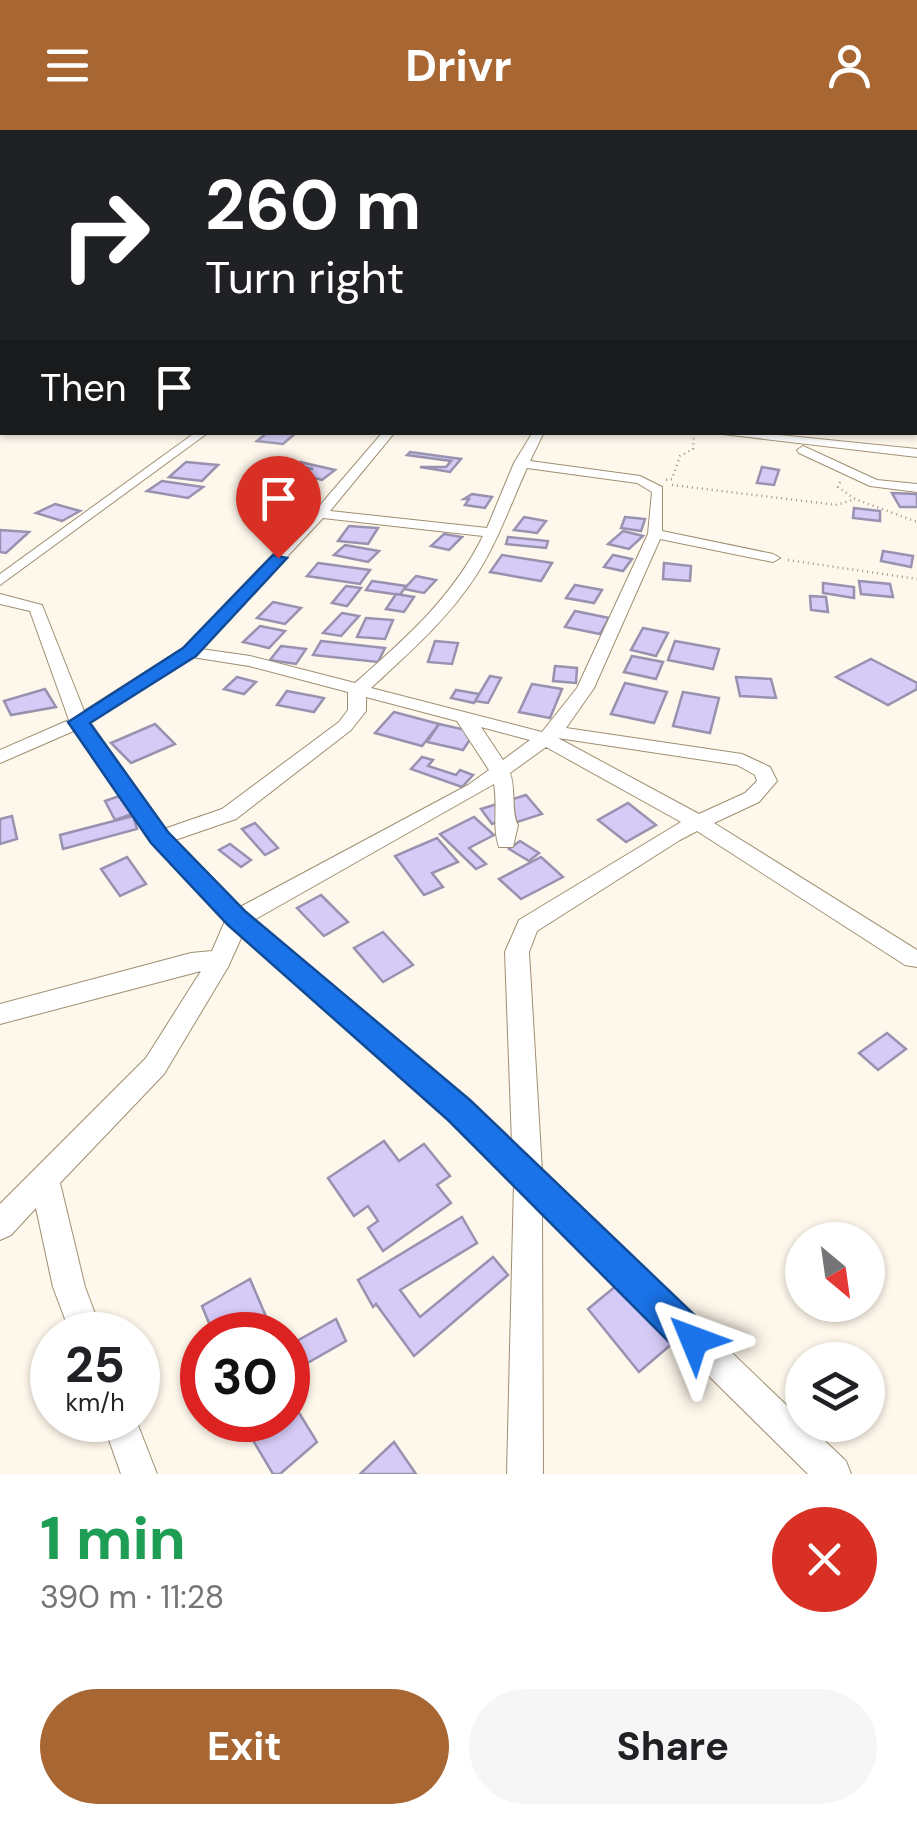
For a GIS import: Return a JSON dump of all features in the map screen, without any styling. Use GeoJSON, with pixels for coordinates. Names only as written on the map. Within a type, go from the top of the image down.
{"type":"FeatureCollection","features":[{"type":"Feature","properties":{"kind":"street"},"geometry":{"type":"LineString","coordinates":[[0,582],[200,435]]}},
{"type":"Feature","properties":{"kind":"street"},"geometry":{"type":"LineString","coordinates":[[0,757],[79,722],[189,652],[320,514],[387,435]]}},
{"type":"Feature","properties":{"kind":"street"},"geometry":{"type":"LineString","coordinates":[[160,838],[229,814],[345,726],[357,711],[357,690],[418,636],[461,588],[537,435]]}},
{"type":"Feature","properties":{"kind":"street"},"geometry":{"type":"LineString","coordinates":[[734,435],[917,453]]}},
{"type":"Feature","properties":{"kind":"street"},"geometry":{"type":"LineString","coordinates":[[773,440],[824,456],[874,483],[917,488]]}},
{"type":"Feature","properties":{"kind":"street"},"geometry":{"type":"LineString","coordinates":[[0,1225],[156,1066],[220,960],[237,918],[500,771],[550,736],[586,688],[655,534],[658,490],[652,483],[520,463]]}},
{"type":"Feature","properties":{"kind":"street"},"geometry":{"type":"LineString","coordinates":[[320,514],[491,533]]}},
{"type":"Feature","properties":{"kind":"street"},"geometry":{"type":"LineString","coordinates":[[655,534],[773,558]]}},
{"type":"Feature","properties":{"kind":"street"},"geometry":{"type":"LineString","coordinates":[[0,599],[37,608],[79,722],[160,838],[237,918],[459,1110],[833,1474]]}},
{"type":"Feature","properties":{"kind":"street"},"geometry":{"type":"LineString","coordinates":[[189,652],[250,662],[466,721],[550,736],[742,760],[763,771],[764,789],[698,822],[527,926],[517,952],[528,1180],[525,1474]]}},
{"type":"Feature","properties":{"kind":"street"},"geometry":{"type":"LineString","coordinates":[[466,721],[500,771],[508,804],[504,820],[508,825],[506,842]]}},
{"type":"Feature","properties":{"kind":"street"},"geometry":{"type":"LineString","coordinates":[[550,736],[698,822],[912,959]]}},
{"type":"Feature","properties":{"kind":"street"},"geometry":{"type":"LineString","coordinates":[[0,1014],[191,962],[220,960]]}},
{"type":"Feature","properties":{"kind":"street"},"geometry":{"type":"LineString","coordinates":[[45,1181],[78,1312]]}},
{"type":"Feature","properties":{"kind":"street"},"geometry":{"type":"LineString","coordinates":[[127,1442],[139,1474]]}},
{"type":"Feature","properties":{"kind":"path"},"geometry":{"type":"LineString","coordinates":[[652,483],[672,479],[680,456],[692,449],[694,435]]}},
{"type":"Feature","properties":{"kind":"path"},"geometry":{"type":"LineString","coordinates":[[652,483],[837,505],[855,500]]}},
{"type":"Feature","properties":{"kind":"path"},"geometry":{"type":"LineString","coordinates":[[773,558],[917,579]]}},
{"type":"Feature","properties":{"kind":"building"},"geometry":{"type":"Polygon","coordinates":[[[264,435],[294,435],[283,444],[257,441],[264,435]]]}},
{"type":"Feature","properties":{"kind":"building"},"geometry":{"type":"Polygon","coordinates":[[[410,452],[461,459],[450,472],[420,467],[446,467],[451,461],[407,455],[410,452]]]}},
{"type":"Feature","properties":{"kind":"building"},"geometry":{"type":"Polygon","coordinates":[[[186,462],[218,465],[202,481],[169,477],[186,462]]]}},
{"type":"Feature","properties":{"kind":"building"},"geometry":{"type":"Polygon","coordinates":[[[300,462],[335,470],[322,480],[287,471],[313,469],[296,465],[300,462]]]}},
{"type":"Feature","properties":{"kind":"building"},"geometry":{"type":"Polygon","coordinates":[[[762,467],[779,470],[774,485],[757,483],[762,467]]]}},
{"type":"Feature","properties":{"kind":"building"},"geometry":{"type":"Polygon","coordinates":[[[162,481],[203,487],[188,498],[147,491],[162,481]]]}},
{"type":"Feature","properties":{"kind":"building"},"geometry":{"type":"Polygon","coordinates":[[[892,493],[917,494],[917,507],[900,507],[892,493]]]}},
{"type":"Feature","properties":{"kind":"building"},"geometry":{"type":"Polygon","coordinates":[[[472,494],[492,497],[485,508],[465,505],[469,499],[464,499],[472,494]]]}},
{"type":"Feature","properties":{"kind":"building"},"geometry":{"type":"Polygon","coordinates":[[[55,504],[80,511],[62,521],[36,513],[55,504]]]}},
{"type":"Feature","properties":{"kind":"building"},"geometry":{"type":"Polygon","coordinates":[[[854,508],[880,511],[880,521],[853,518],[854,508]]]}},
{"type":"Feature","properties":{"kind":"building"},"geometry":{"type":"Polygon","coordinates":[[[524,517],[546,521],[537,533],[514,530],[524,517]]]}},
{"type":"Feature","properties":{"kind":"building"},"geometry":{"type":"Polygon","coordinates":[[[625,517],[645,519],[641,531],[621,528],[625,517]]]}},
{"type":"Feature","properties":{"kind":"building"},"geometry":{"type":"Polygon","coordinates":[[[349,526],[378,528],[368,544],[338,541],[349,526]]]}},
{"type":"Feature","properties":{"kind":"building"},"geometry":{"type":"Polygon","coordinates":[[[0,530],[29,532],[6,553],[0,552],[0,530]]]}},
{"type":"Feature","properties":{"kind":"building"},"geometry":{"type":"Polygon","coordinates":[[[623,531],[643,536],[629,549],[608,544],[623,531]]]}},
{"type":"Feature","properties":{"kind":"building"},"geometry":{"type":"Polygon","coordinates":[[[444,534],[462,537],[449,550],[431,546],[444,534]]]}},
{"type":"Feature","properties":{"kind":"building"},"geometry":{"type":"Polygon","coordinates":[[[508,537],[548,541],[546,548],[506,544],[508,537]]]}},
{"type":"Feature","properties":{"kind":"building"},"geometry":{"type":"Polygon","coordinates":[[[345,545],[379,551],[368,562],[334,555],[345,545]]]}},
{"type":"Feature","properties":{"kind":"building"},"geometry":{"type":"Polygon","coordinates":[[[883,551],[913,556],[911,567],[881,561],[883,551]]]}},
{"type":"Feature","properties":{"kind":"building"},"geometry":{"type":"Polygon","coordinates":[[[502,555],[552,563],[541,581],[490,572],[502,555]]]}},
{"type":"Feature","properties":{"kind":"building"},"geometry":{"type":"Polygon","coordinates":[[[613,555],[632,559],[623,571],[604,567],[613,555]]]}},
{"type":"Feature","properties":{"kind":"building"},"geometry":{"type":"Polygon","coordinates":[[[318,563],[370,570],[360,584],[307,576],[318,563]]]}},
{"type":"Feature","properties":{"kind":"building"},"geometry":{"type":"Polygon","coordinates":[[[664,563],[691,566],[690,581],[663,579],[664,563]]]}},
{"type":"Feature","properties":{"kind":"building"},"geometry":{"type":"Polygon","coordinates":[[[416,576],[436,580],[424,593],[404,589],[416,576]]]}},
{"type":"Feature","properties":{"kind":"building"},"geometry":{"type":"Polygon","coordinates":[[[372,581],[406,586],[400,595],[366,590],[372,581]]]}},
{"type":"Feature","properties":{"kind":"building"},"geometry":{"type":"Polygon","coordinates":[[[859,581],[890,584],[893,597],[861,594],[859,581]]]}},
{"type":"Feature","properties":{"kind":"building"},"geometry":{"type":"Polygon","coordinates":[[[823,583],[854,587],[854,598],[823,593],[823,583]]]}},
{"type":"Feature","properties":{"kind":"building"},"geometry":{"type":"Polygon","coordinates":[[[575,585],[602,590],[594,603],[566,598],[575,585]]]}},
{"type":"Feature","properties":{"kind":"building"},"geometry":{"type":"Polygon","coordinates":[[[346,586],[361,588],[347,606],[332,603],[346,586]]]}},
{"type":"Feature","properties":{"kind":"building"},"geometry":{"type":"Polygon","coordinates":[[[396,594],[414,597],[404,612],[386,609],[396,594]]]}},
{"type":"Feature","properties":{"kind":"building"},"geometry":{"type":"Polygon","coordinates":[[[810,596],[826,597],[828,612],[811,610],[810,596]]]}},
{"type":"Feature","properties":{"kind":"building"},"geometry":{"type":"Polygon","coordinates":[[[273,602],[301,608],[285,624],[257,618],[273,602]]]}},
{"type":"Feature","properties":{"kind":"building"},"geometry":{"type":"Polygon","coordinates":[[[575,611],[609,618],[600,634],[565,627],[575,611]]]}},
{"type":"Feature","properties":{"kind":"building"},"geometry":{"type":"Polygon","coordinates":[[[342,613],[359,616],[341,636],[323,633],[342,613]]]}},
{"type":"Feature","properties":{"kind":"building"},"geometry":{"type":"Polygon","coordinates":[[[366,618],[393,620],[385,639],[357,637],[366,618]]]}},
{"type":"Feature","properties":{"kind":"building"},"geometry":{"type":"Polygon","coordinates":[[[260,626],[285,631],[269,648],[243,642],[260,626]]]}},
{"type":"Feature","properties":{"kind":"building"},"geometry":{"type":"Polygon","coordinates":[[[643,628],[668,633],[656,656],[631,650],[643,628]]]}},
{"type":"Feature","properties":{"kind":"building"},"geometry":{"type":"Polygon","coordinates":[[[321,641],[385,648],[378,662],[313,655],[321,641]]]}},
{"type":"Feature","properties":{"kind":"building"},"geometry":{"type":"Polygon","coordinates":[[[435,641],[458,643],[452,664],[428,662],[435,641]]]}},
{"type":"Feature","properties":{"kind":"building"},"geometry":{"type":"Polygon","coordinates":[[[675,641],[719,649],[713,669],[668,660],[675,641]]]}},
{"type":"Feature","properties":{"kind":"building"},"geometry":{"type":"Polygon","coordinates":[[[281,646],[306,649],[296,664],[270,660],[281,646]]]}},
{"type":"Feature","properties":{"kind":"building"},"geometry":{"type":"Polygon","coordinates":[[[632,656],[663,662],[656,679],[624,672],[632,656]]]}},
{"type":"Feature","properties":{"kind":"building"},"geometry":{"type":"Polygon","coordinates":[[[871,659],[917,683],[917,689],[888,705],[836,677],[871,659]]]}},
{"type":"Feature","properties":{"kind":"building"},"geometry":{"type":"Polygon","coordinates":[[[555,666],[577,668],[576,683],[553,681],[555,666]]]}},
{"type":"Feature","properties":{"kind":"building"},"geometry":{"type":"Polygon","coordinates":[[[490,676],[501,678],[488,703],[475,701],[490,676]]]}},
{"type":"Feature","properties":{"kind":"building"},"geometry":{"type":"Polygon","coordinates":[[[237,677],[256,682],[244,694],[224,689],[237,677]]]}},
{"type":"Feature","properties":{"kind":"building"},"geometry":{"type":"Polygon","coordinates":[[[736,677],[771,679],[776,698],[740,696],[736,677]]]}},
{"type":"Feature","properties":{"kind":"building"},"geometry":{"type":"Polygon","coordinates":[[[625,683],[667,692],[654,723],[611,714],[625,683]]]}},
{"type":"Feature","properties":{"kind":"building"},"geometry":{"type":"Polygon","coordinates":[[[532,684],[562,689],[550,718],[519,712],[532,684]]]}},
{"type":"Feature","properties":{"kind":"building"},"geometry":{"type":"Polygon","coordinates":[[[45,689],[56,707],[11,715],[4,701],[45,689]]]}},
{"type":"Feature","properties":{"kind":"building"},"geometry":{"type":"Polygon","coordinates":[[[456,690],[479,694],[474,703],[451,698],[456,690]]]}},
{"type":"Feature","properties":{"kind":"building"},"geometry":{"type":"Polygon","coordinates":[[[287,691],[324,698],[314,712],[277,705],[287,691]]]}},
{"type":"Feature","properties":{"kind":"building"},"geometry":{"type":"Polygon","coordinates":[[[683,692],[719,698],[710,733],[673,726],[683,692]]]}},
{"type":"Feature","properties":{"kind":"building"},"geometry":{"type":"Polygon","coordinates":[[[394,712],[439,724],[422,746],[375,733],[394,712]]]}},
{"type":"Feature","properties":{"kind":"building"},"geometry":{"type":"Polygon","coordinates":[[[155,724],[175,744],[131,763],[111,743],[155,724]]]}},
{"type":"Feature","properties":{"kind":"building"},"geometry":{"type":"Polygon","coordinates":[[[439,724],[475,732],[463,750],[427,742],[439,724]]]}},
{"type":"Feature","properties":{"kind":"building"},"geometry":{"type":"Polygon","coordinates":[[[422,757],[433,760],[428,766],[456,775],[460,770],[473,775],[462,787],[411,769],[422,757]]]}},
{"type":"Feature","properties":{"kind":"building"},"geometry":{"type":"Polygon","coordinates":[[[125,794],[135,813],[115,820],[105,801],[125,794]]]}},
{"type":"Feature","properties":{"kind":"building"},"geometry":{"type":"Polygon","coordinates":[[[526,795],[542,814],[508,825],[504,819],[492,824],[481,809],[526,795]]]}},
{"type":"Feature","properties":{"kind":"building"},"geometry":{"type":"Polygon","coordinates":[[[628,803],[656,825],[626,842],[598,820],[628,803]]]}},
{"type":"Feature","properties":{"kind":"building"},"geometry":{"type":"Polygon","coordinates":[[[12,816],[17,839],[0,844],[0,819],[12,816]]]}},
{"type":"Feature","properties":{"kind":"building"},"geometry":{"type":"Polygon","coordinates":[[[133,816],[137,829],[63,849],[60,835],[133,816]]]}},
{"type":"Feature","properties":{"kind":"building"},"geometry":{"type":"Polygon","coordinates":[[[474,817],[494,835],[469,848],[486,864],[476,869],[440,834],[474,817]]]}},
{"type":"Feature","properties":{"kind":"building"},"geometry":{"type":"Polygon","coordinates":[[[255,823],[278,848],[265,855],[242,829],[255,823]]]}},
{"type":"Feature","properties":{"kind":"building"},"geometry":{"type":"Polygon","coordinates":[[[437,838],[458,862],[432,873],[443,887],[424,895],[395,856],[437,838]]]}},
{"type":"Feature","properties":{"kind":"building"},"geometry":{"type":"Polygon","coordinates":[[[520,841],[539,853],[529,861],[509,849],[520,841]]]}},
{"type":"Feature","properties":{"kind":"building"},"geometry":{"type":"Polygon","coordinates":[[[230,844],[251,860],[241,867],[219,850],[230,844]]]}},
{"type":"Feature","properties":{"kind":"building"},"geometry":{"type":"Polygon","coordinates":[[[127,857],[146,884],[120,896],[101,869],[127,857]]]}},
{"type":"Feature","properties":{"kind":"building"},"geometry":{"type":"Polygon","coordinates":[[[541,857],[563,877],[521,899],[499,879],[541,857]]]}},
{"type":"Feature","properties":{"kind":"building"},"geometry":{"type":"Polygon","coordinates":[[[321,895],[348,922],[324,936],[297,908],[321,895]]]}},
{"type":"Feature","properties":{"kind":"building"},"geometry":{"type":"Polygon","coordinates":[[[383,932],[413,965],[383,982],[354,948],[383,932]]]}},
{"type":"Feature","properties":{"kind":"building"},"geometry":{"type":"Polygon","coordinates":[[[887,1033],[906,1049],[878,1070],[859,1053],[887,1033]]]}},
{"type":"Feature","properties":{"kind":"building"},"geometry":{"type":"Polygon","coordinates":[[[384,1141],[399,1161],[424,1144],[450,1176],[437,1185],[451,1203],[383,1251],[368,1228],[378,1221],[368,1206],[354,1216],[328,1178],[384,1141]]]}},
{"type":"Feature","properties":{"kind":"building"},"geometry":{"type":"Polygon","coordinates":[[[462,1217],[477,1243],[400,1290],[420,1317],[493,1257],[508,1275],[414,1356],[376,1304],[373,1307],[358,1280],[462,1217]]]}},
{"type":"Feature","properties":{"kind":"building"},"geometry":{"type":"Polygon","coordinates":[[[250,1279],[264,1312],[204,1312],[202,1306],[250,1279]]]}},
{"type":"Feature","properties":{"kind":"building"},"geometry":{"type":"Polygon","coordinates":[[[622,1281],[674,1342],[639,1372],[588,1309],[622,1281]]]}},
{"type":"Feature","properties":{"kind":"building"},"geometry":{"type":"Polygon","coordinates":[[[336,1319],[346,1341],[310,1361],[310,1334],[336,1319]]]}},
{"type":"Feature","properties":{"kind":"building"},"geometry":{"type":"Polygon","coordinates":[[[310,1431],[317,1442],[280,1474],[273,1474],[254,1442],[310,1442],[310,1431]]]}},
{"type":"Feature","properties":{"kind":"building"},"geometry":{"type":"Polygon","coordinates":[[[394,1442],[416,1474],[360,1474],[394,1442]]]}},
{"type":"Feature","properties":{"kind":"route"},"geometry":{"type":"LineString","coordinates":[[278,558],[189,652],[79,722],[160,838],[237,918],[459,1110],[694,1340]]}}]}
